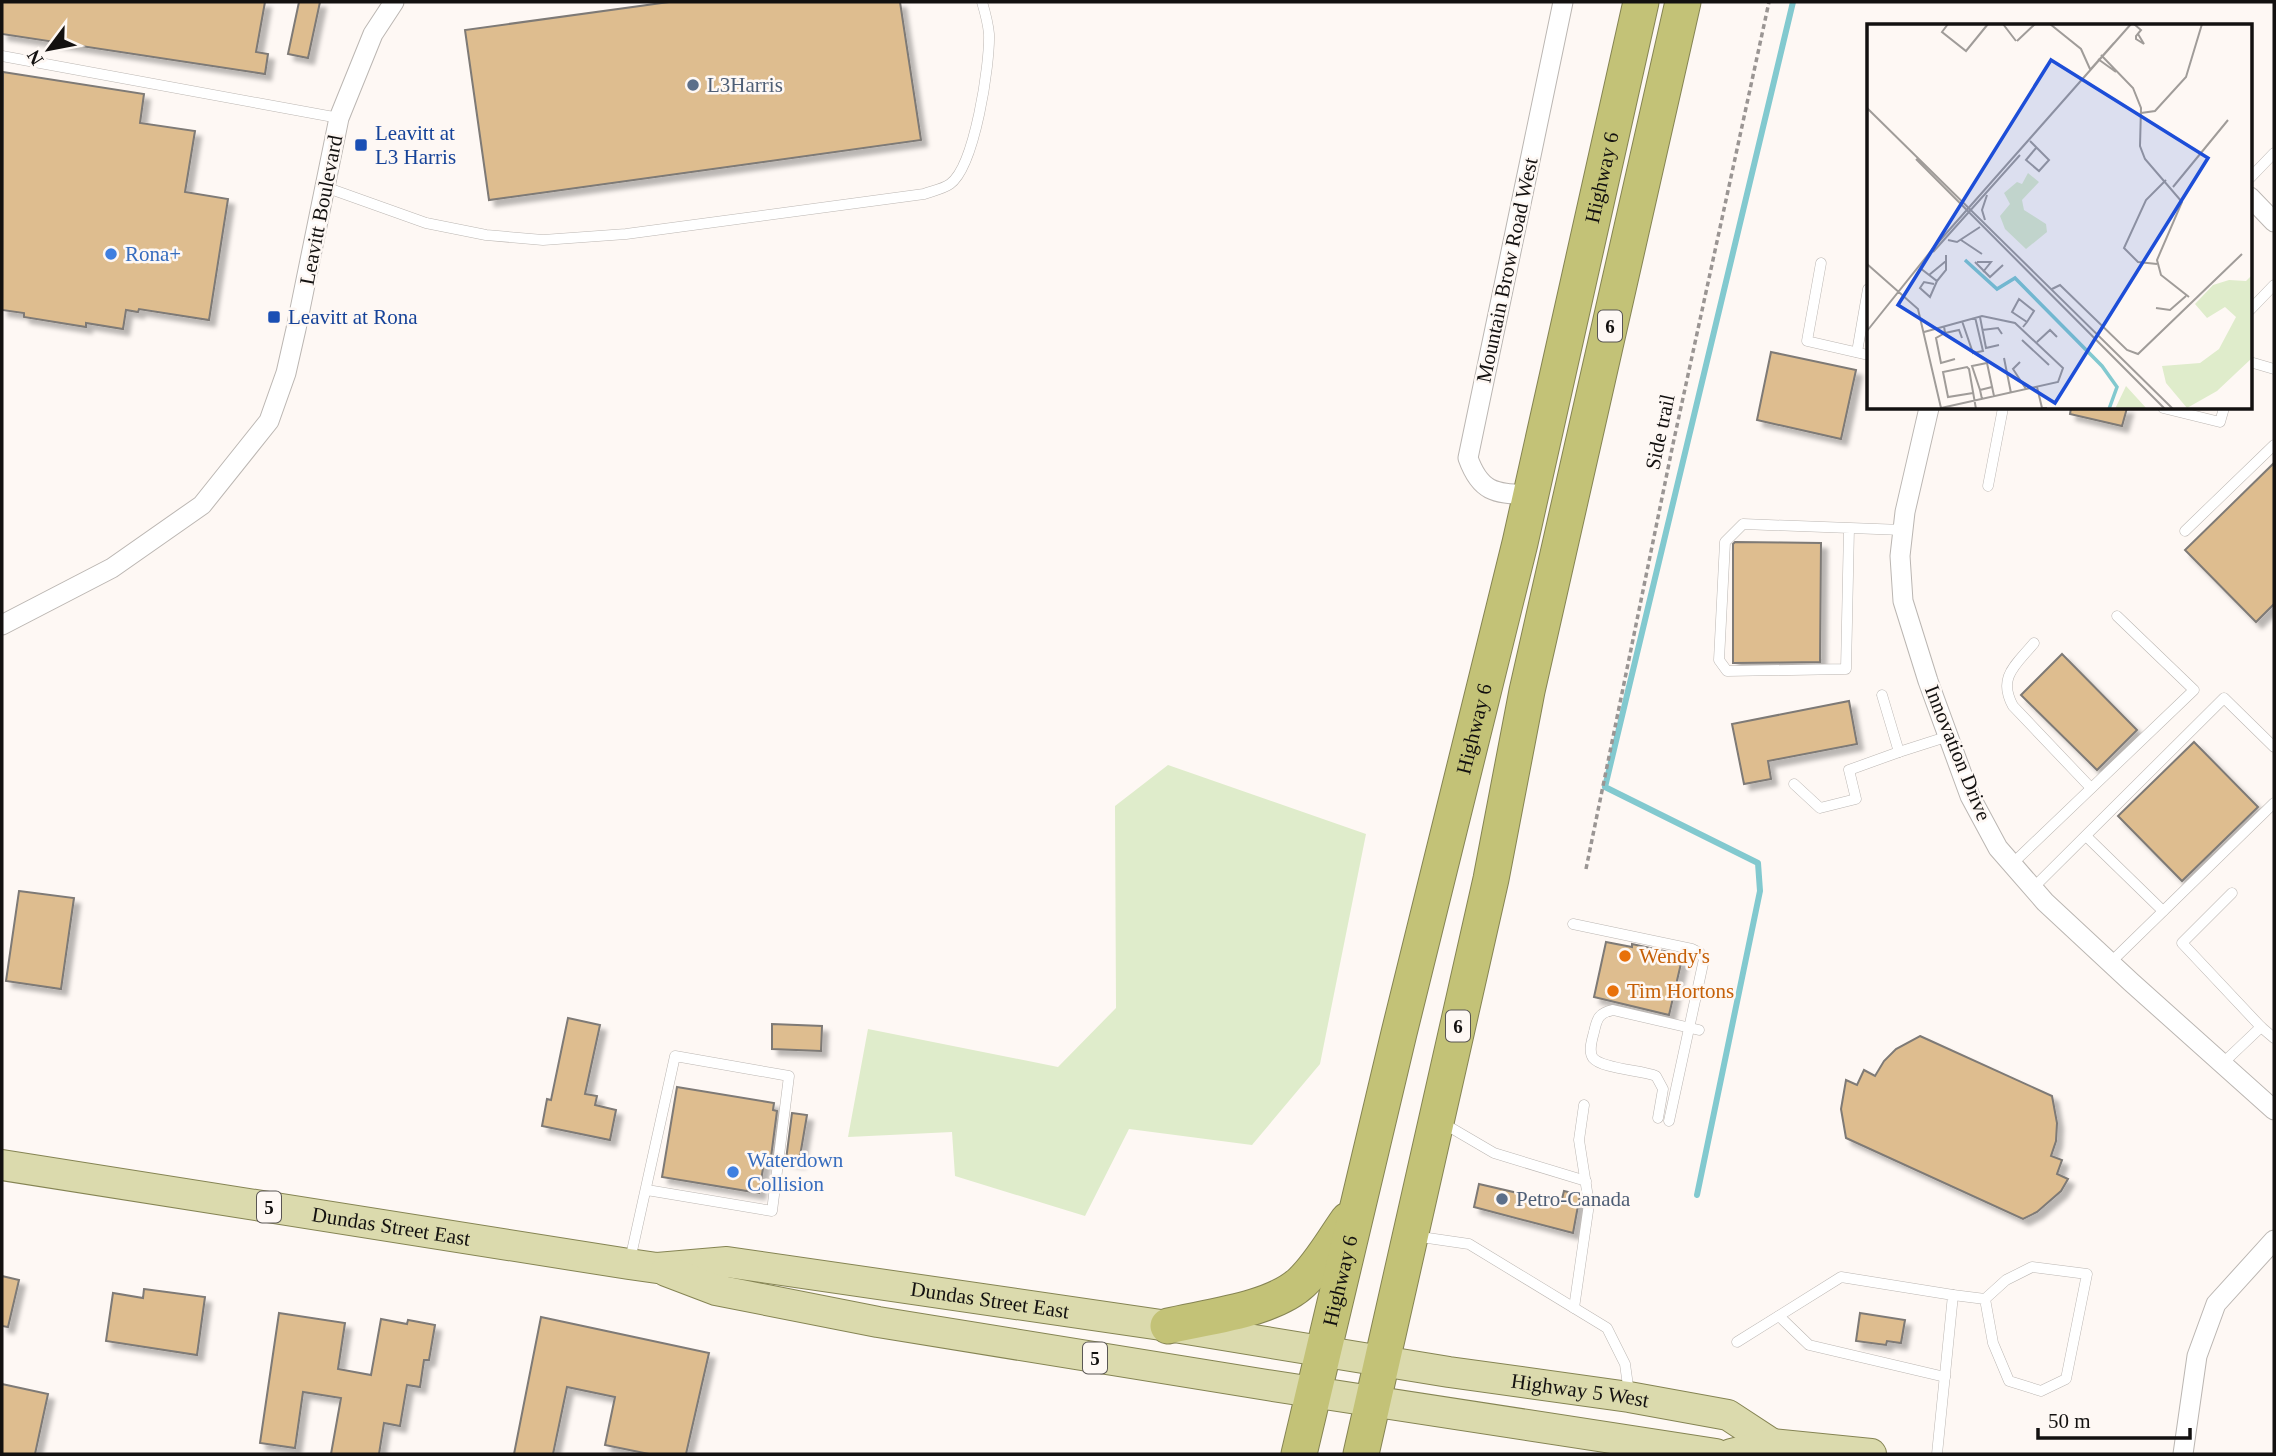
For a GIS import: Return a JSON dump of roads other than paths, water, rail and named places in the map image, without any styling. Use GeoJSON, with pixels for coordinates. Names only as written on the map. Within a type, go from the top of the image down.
{"type":"FeatureCollection","features":[{"type":"Feature","properties":{"kind":"highway","name":"Highway 6"},"geometry":{"type":"LineString","coordinates":[[1361,1454],[1491,878],[1527,691],[1539,548],[1531,495],[1641,2]]}},
{"type":"Feature","properties":{"kind":"highway","name":"Highway 6"},"geometry":{"type":"LineString","coordinates":[[1299,1454],[1399,1033],[1539,548],[1661,99],[1683,2]]}},
{"type":"Feature","properties":{"kind":"highway"},"geometry":{"type":"LineString","coordinates":[[1168,1326],[1254,1306],[1300,1285],[1360,1203]]}},
{"type":"Feature","properties":{"kind":"main road","name":"Dundas Street East"},"geometry":{"type":"LineString","coordinates":[[2,1165],[643,1266],[716,1290],[878,1322],[1313,1392]]}},
{"type":"Feature","properties":{"kind":"main road","name":"Dundas Street East"},"geometry":{"type":"LineString","coordinates":[[643,1266],[727,1262],[1324,1351]]}},
{"type":"Feature","properties":{"kind":"main road","name":"5"},"geometry":{"type":"LineString","coordinates":[[1324,1351],[1381,1360]]}},
{"type":"Feature","properties":{"kind":"main road","name":"Highway 5 West"},"geometry":{"type":"LineString","coordinates":[[1381,1360],[1629,1397],[1728,1415],[1772,1444]]}},
{"type":"Feature","properties":{"kind":"main road","name":"5"},"geometry":{"type":"LineString","coordinates":[[1313,1392],[1373,1402]]}},
{"type":"Feature","properties":{"kind":"main road","name":"Highway 5 West"},"geometry":{"type":"LineString","coordinates":[[1373,1402],[1716,1454]]}},
{"type":"Feature","properties":{"kind":"main road","name":"Highway 5 West"},"geometry":{"type":"LineString","coordinates":[[1731,1454],[1772,1444],[1871,1454]]}},
{"type":"Feature","properties":{"kind":"street","name":"Leavitt Boulevard"},"geometry":{"type":"LineString","coordinates":[[2,625],[112,568],[202,505],[269,421],[286,373],[339,118],[373,34],[394,2]]}},
{"type":"Feature","properties":{"kind":"street","name":"Mountain Brow Road West"},"geometry":{"type":"LineString","coordinates":[[1531,495],[1499,493],[1481,485],[1468,458],[1563,2]]}},
{"type":"Feature","properties":{"kind":"street"},"geometry":{"type":"LineString","coordinates":[[2252,199],[2274,222]]}},
{"type":"Feature","properties":{"kind":"street","name":"Innovation Drive"},"geometry":{"type":"LineString","coordinates":[[1929,410],[1903,530],[1900,556],[1903,601],[1928,681],[1970,796],[1998,848],[2033,888],[2110,962],[2274,1110]]}},
{"type":"Feature","properties":{"kind":"street"},"geometry":{"type":"LineString","coordinates":[[2183,1454],[2197,1356],[2216,1304],[2274,1240]]}},
{"type":"Feature","properties":{"kind":"lane"},"geometry":{"type":"LineString","coordinates":[[325,187],[426,223],[486,235],[543,240],[626,234],[925,194],[950,184],[964,165],[970,145],[986,83],[989,34],[982,2]]}},
{"type":"Feature","properties":{"kind":"lane"},"geometry":{"type":"LineString","coordinates":[[2,56],[339,118]]}},
{"type":"Feature","properties":{"kind":"lane"},"geometry":{"type":"LineString","coordinates":[[2252,176],[2274,153]]}},
{"type":"Feature","properties":{"kind":"lane"},"geometry":{"type":"LineString","coordinates":[[1821,263],[1807,341],[1867,355]]}},
{"type":"Feature","properties":{"kind":"lane"},"geometry":{"type":"LineString","coordinates":[[2252,308],[2274,285]]}},
{"type":"Feature","properties":{"kind":"lane"},"geometry":{"type":"LineString","coordinates":[[1857,352],[1867,295]]}},
{"type":"Feature","properties":{"kind":"lane"},"geometry":{"type":"LineString","coordinates":[[2252,363],[2274,369]]}},
{"type":"Feature","properties":{"kind":"lane"},"geometry":{"type":"LineString","coordinates":[[1987,486],[2003,410]]}},
{"type":"Feature","properties":{"kind":"lane"},"geometry":{"type":"LineString","coordinates":[[2171,410],[2220,422],[2223,410]]}},
{"type":"Feature","properties":{"kind":"lane"},"geometry":{"type":"LineString","coordinates":[[2185,531],[2274,444]]}},
{"type":"Feature","properties":{"kind":"lane"},"geometry":{"type":"LineString","coordinates":[[1849,528],[1846,669],[1727,671],[1719,660],[1725,542],[1743,524],[1903,530]]}},
{"type":"Feature","properties":{"kind":"lane"},"geometry":{"type":"LineString","coordinates":[[2012,864],[2194,690],[2118,616]]}},
{"type":"Feature","properties":{"kind":"lane"},"geometry":{"type":"LineString","coordinates":[[2034,643],[2007,676],[2008,697],[2013,706],[2091,788]]}},
{"type":"Feature","properties":{"kind":"lane"},"geometry":{"type":"LineString","coordinates":[[1882,695],[1899,752]]}},
{"type":"Feature","properties":{"kind":"lane"},"geometry":{"type":"LineString","coordinates":[[2033,888],[2224,698],[2274,747]]}},
{"type":"Feature","properties":{"kind":"lane"},"geometry":{"type":"LineString","coordinates":[[1794,784],[1820,808],[1856,799],[1849,769],[1949,736]]}},
{"type":"Feature","properties":{"kind":"lane"},"geometry":{"type":"LineString","coordinates":[[2110,962],[2274,803]]}},
{"type":"Feature","properties":{"kind":"lane"},"geometry":{"type":"LineString","coordinates":[[2086,836],[2163,911]]}},
{"type":"Feature","properties":{"kind":"lane"},"geometry":{"type":"LineString","coordinates":[[2232,893],[2182,943],[2274,1038]]}},
{"type":"Feature","properties":{"kind":"lane"},"geometry":{"type":"LineString","coordinates":[[1573,924],[1692,949],[1704,959],[1695,1029],[1669,1121]]}},
{"type":"Feature","properties":{"kind":"lane"},"geometry":{"type":"LineString","coordinates":[[1657,1118],[1663,1089],[1656,1076],[1601,1064],[1593,1058],[1590,1049],[1597,1018],[1602,1012],[1613,1010],[1695,1029]]}},
{"type":"Feature","properties":{"kind":"lane"},"geometry":{"type":"LineString","coordinates":[[2222,1064],[2261,1027]]}},
{"type":"Feature","properties":{"kind":"lane"},"geometry":{"type":"LineString","coordinates":[[643,1266],[647,1190],[675,1056],[789,1076],[772,1210],[647,1190]]}},
{"type":"Feature","properties":{"kind":"lane"},"geometry":{"type":"LineString","coordinates":[[1574,1308],[1590,1204],[1579,1140],[1584,1105]]}},
{"type":"Feature","properties":{"kind":"lane"},"geometry":{"type":"LineString","coordinates":[[1437,1120],[1494,1153],[1586,1181]]}},
{"type":"Feature","properties":{"kind":"lane"},"geometry":{"type":"LineString","coordinates":[[1411,1236],[1469,1244],[1607,1328],[1625,1364],[1629,1397]]}},
{"type":"Feature","properties":{"kind":"lane"},"geometry":{"type":"LineString","coordinates":[[1737,1342],[1841,1277],[1985,1299],[2006,1280],[2032,1267],[2087,1274],[2066,1379],[2041,1391],[2010,1381],[1993,1343],[1985,1299]]}},
{"type":"Feature","properties":{"kind":"lane"},"geometry":{"type":"LineString","coordinates":[[1937,1454],[1953,1295]]}},
{"type":"Feature","properties":{"kind":"lane"},"geometry":{"type":"LineString","coordinates":[[1779,1316],[1809,1345],[1945,1377]]}},
{"type":"Feature","properties":{"kind":"waterway"},"geometry":{"type":"LineString","coordinates":[[1697,1195],[1760,891],[1758,863],[1605,787],[1793,2]]}},
{"type":"Feature","properties":{"kind":"place","name":"L3Harris"},"geometry":{"type":"Point","coordinates":[693,85]}},
{"type":"Feature","properties":{"kind":"place","name":"Leavitt at L3 Harris"},"geometry":{"type":"Point","coordinates":[361,145]}},
{"type":"Feature","properties":{"kind":"place","name":"Rona+"},"geometry":{"type":"Point","coordinates":[111,254]}},
{"type":"Feature","properties":{"kind":"place","name":"Leavitt at Rona"},"geometry":{"type":"Point","coordinates":[274,317]}},
{"type":"Feature","properties":{"kind":"place","name":"Wendy's"},"geometry":{"type":"Point","coordinates":[1625,956]}},
{"type":"Feature","properties":{"kind":"place","name":"Tim Hortons"},"geometry":{"type":"Point","coordinates":[1613,991]}},
{"type":"Feature","properties":{"kind":"place","name":"Waterdown Collision"},"geometry":{"type":"Point","coordinates":[733,1172]}},
{"type":"Feature","properties":{"kind":"place","name":"Petro-Canada"},"geometry":{"type":"Point","coordinates":[1502,1199]}}]}
